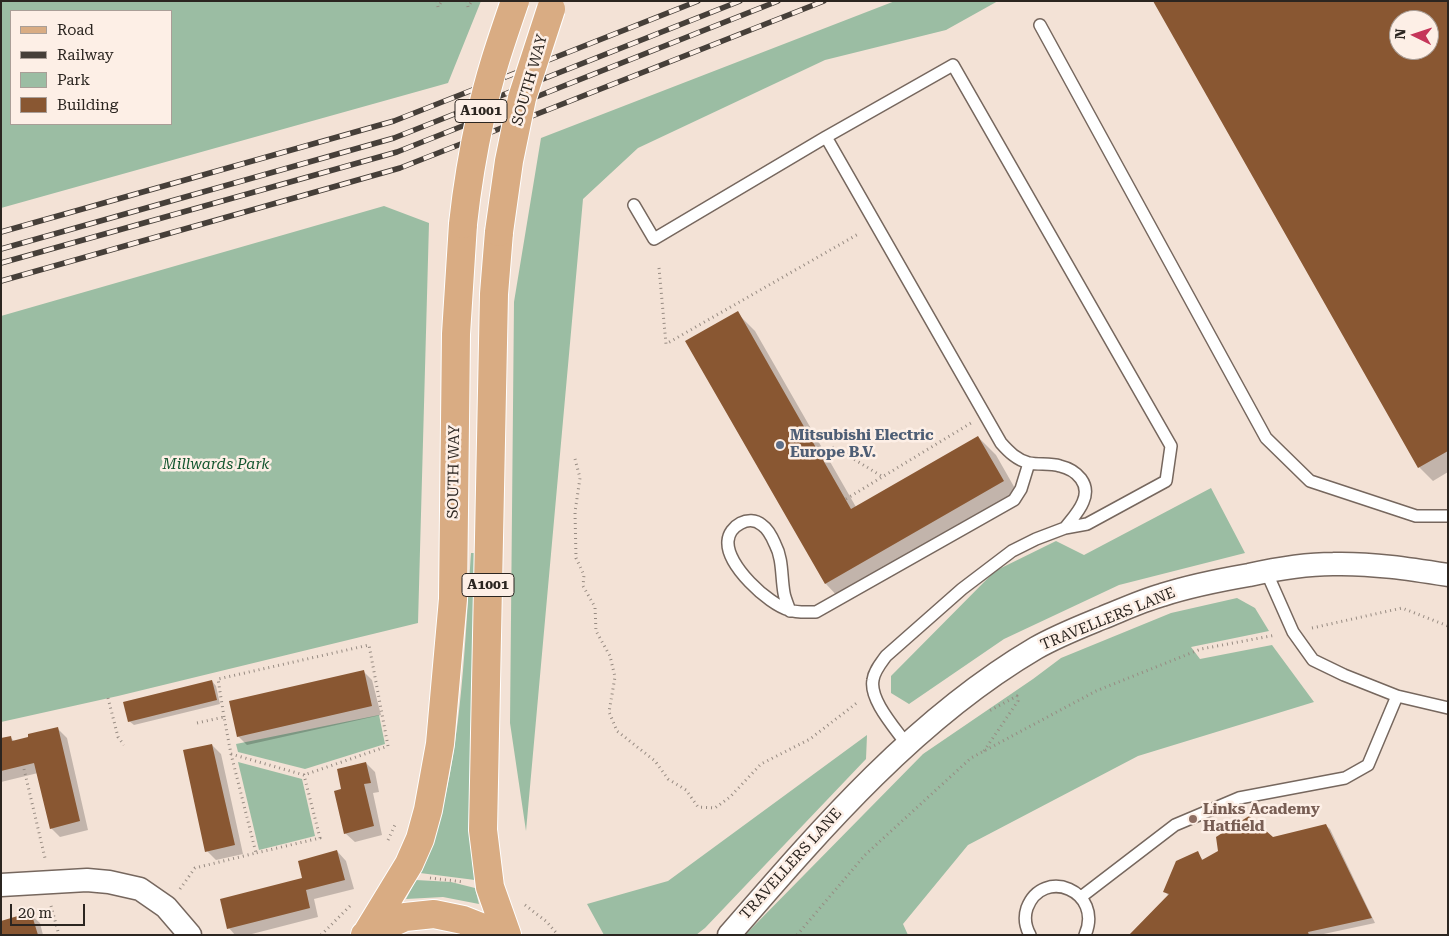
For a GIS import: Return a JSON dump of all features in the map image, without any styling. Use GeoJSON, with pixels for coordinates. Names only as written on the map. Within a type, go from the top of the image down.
{"type":"FeatureCollection","features":[{"type":"Feature","properties":{"kind":"main road","name":"SOUTH WAY"},"geometry":{"type":"LineString","coordinates":[[366,934],[409,864],[420,839],[428,810],[440,744],[453,600],[456,334],[463,224],[469,173],[481,113],[515,1]]}},
{"type":"Feature","properties":{"kind":"main road","name":"SOUTH WAY"},"geometry":{"type":"LineString","coordinates":[[507,935],[490,887],[483,830],[494,294],[499,232],[509,161],[522,98],[553,5]]}},
{"type":"Feature","properties":{"kind":"main road"},"geometry":{"type":"LineString","coordinates":[[366,934],[404,917],[434,914],[463,920],[500,935]]}},
{"type":"Feature","properties":{"kind":"street","name":"TRAVELLERS LANE"},"geometry":{"type":"LineString","coordinates":[[728,935],[838,811],[907,745],[991,678],[1037,648],[1080,627],[1161,595],[1201,584],[1266,571],[1331,564],[1350,564],[1408,568],[1448,575]]}},
{"type":"Feature","properties":{"kind":"street"},"geometry":{"type":"LineString","coordinates":[[1,885],[87,880],[110,882],[140,890],[166,907],[190,935]]}},
{"type":"Feature","properties":{"kind":"lane"},"geometry":{"type":"LineString","coordinates":[[1040,25],[1266,438],[1310,481],[1416,516],[1448,516]]}},
{"type":"Feature","properties":{"kind":"lane"},"geometry":{"type":"LineString","coordinates":[[634,205],[654,239],[826,137],[953,65],[1171,446],[1166,481],[1087,524],[1065,528],[1012,551],[962,589],[886,656],[875,673],[873,691],[877,702],[907,745]]}},
{"type":"Feature","properties":{"kind":"lane"},"geometry":{"type":"LineString","coordinates":[[826,137],[996,436],[1014,456],[1029,463],[1058,465],[1070,468],[1084,482],[1086,492],[1083,502],[1065,528]]}},
{"type":"Feature","properties":{"kind":"lane"},"geometry":{"type":"LineString","coordinates":[[790,611],[784,594],[780,556],[769,532],[762,524],[752,521],[743,522],[735,526],[730,533],[727,543],[730,554],[740,570],[764,597],[790,611],[816,612],[1014,500],[1022,489],[1029,463]]}},
{"type":"Feature","properties":{"kind":"lane"},"geometry":{"type":"LineString","coordinates":[[1266,571],[1293,632],[1313,660],[1344,675],[1397,696],[1448,708]]}},
{"type":"Feature","properties":{"kind":"lane"},"geometry":{"type":"LineString","coordinates":[[1081,897],[1175,826],[1239,798],[1345,778],[1368,765],[1397,696]]}},
{"type":"Feature","properties":{"kind":"lane"},"geometry":{"type":"LineString","coordinates":[[1030,935],[1025,923],[1029,903],[1035,895],[1053,886],[1073,890],[1081,897],[1089,916],[1085,935]]}},
{"type":"Feature","properties":{"kind":"path"},"geometry":{"type":"LineString","coordinates":[[437,1],[438,7],[442,1]]}},
{"type":"Feature","properties":{"kind":"path"},"geometry":{"type":"LineString","coordinates":[[467,1],[468,6],[472,1]]}},
{"type":"Feature","properties":{"kind":"path"},"geometry":{"type":"LineString","coordinates":[[659,268],[666,344],[875,225]]}},
{"type":"Feature","properties":{"kind":"path"},"geometry":{"type":"LineString","coordinates":[[846,500],[984,415]]}},
{"type":"Feature","properties":{"kind":"path"},"geometry":{"type":"LineString","coordinates":[[820,455],[834,448],[883,477]]}},
{"type":"Feature","properties":{"kind":"path"},"geometry":{"type":"LineString","coordinates":[[575,459],[580,478],[576,512],[576,558],[584,575],[583,586],[595,607],[596,631],[610,656],[615,677],[610,712],[616,731],[655,761],[668,779],[686,790],[698,807],[715,808],[730,797],[761,764],[810,739],[840,714],[873,691]]}},
{"type":"Feature","properties":{"kind":"path"},"geometry":{"type":"LineString","coordinates":[[798,935],[865,855],[971,758],[1096,691],[1201,649],[1293,632],[1402,608],[1448,626]]}},
{"type":"Feature","properties":{"kind":"path"},"geometry":{"type":"LineString","coordinates":[[231,754],[304,775],[388,746],[369,644],[218,680],[231,754],[256,853]]}},
{"type":"Feature","properties":{"kind":"path"},"geometry":{"type":"LineString","coordinates":[[108,698],[118,737],[124,745]]}},
{"type":"Feature","properties":{"kind":"path"},"geometry":{"type":"LineString","coordinates":[[197,723],[224,718]]}},
{"type":"Feature","properties":{"kind":"path"},"geometry":{"type":"LineString","coordinates":[[24,768],[44,854],[47,882],[59,935]]}},
{"type":"Feature","properties":{"kind":"path"},"geometry":{"type":"LineString","coordinates":[[166,907],[195,868],[320,838],[304,775]]}},
{"type":"Feature","properties":{"kind":"path"},"geometry":{"type":"LineString","coordinates":[[386,844],[397,819]]}},
{"type":"Feature","properties":{"kind":"green space"},"geometry":{"type":"Polygon","coordinates":[[[1,1],[481,1],[448,83],[1,208],[1,1]]]}},
{"type":"Feature","properties":{"kind":"green space"},"geometry":{"type":"Polygon","coordinates":[[[895,1],[998,1],[946,30],[825,60],[638,148],[583,199],[526,831],[510,723],[514,302],[541,138],[895,1]]]}},
{"type":"Feature","properties":{"kind":"green space","name":"Millwards Park"},"geometry":{"type":"Polygon","coordinates":[[[384,206],[429,223],[418,623],[118,696],[1,722],[1,316],[384,206]]]}},
{"type":"Feature","properties":{"kind":"green space"},"geometry":{"type":"Polygon","coordinates":[[[1211,488],[1245,553],[1119,585],[1004,639],[909,704],[891,693],[891,676],[995,571],[1056,541],[1084,555],[1211,488]]]}},
{"type":"Feature","properties":{"kind":"green space"},"geometry":{"type":"Polygon","coordinates":[[[471,553],[477,553],[472,861],[475,880],[420,873],[439,823],[453,757],[464,655],[471,553]]]}},
{"type":"Feature","properties":{"kind":"green space"},"geometry":{"type":"Polygon","coordinates":[[[1237,598],[1255,608],[1269,631],[1191,647],[1200,659],[1272,645],[1314,702],[1138,756],[968,845],[903,924],[908,935],[745,935],[923,754],[1061,658],[1171,613],[1237,598]]]}},
{"type":"Feature","properties":{"kind":"green space"},"geometry":{"type":"Polygon","coordinates":[[[379,715],[385,744],[305,769],[238,752],[236,744],[379,715]]]}},
{"type":"Feature","properties":{"kind":"green space"},"geometry":{"type":"Polygon","coordinates":[[[867,735],[866,759],[705,928],[696,935],[604,935],[587,904],[668,881],[867,735]]]}},
{"type":"Feature","properties":{"kind":"green space"},"geometry":{"type":"Polygon","coordinates":[[[238,762],[302,779],[315,836],[259,850],[238,762]]]}},
{"type":"Feature","properties":{"kind":"green space"},"geometry":{"type":"Polygon","coordinates":[[[416,880],[451,882],[475,888],[479,904],[443,897],[406,899],[416,880]]]}},
{"type":"Feature","properties":{"kind":"building"},"geometry":{"type":"Polygon","coordinates":[[[1153,1],[1448,1],[1448,451],[1418,468],[1153,1]]]}},
{"type":"Feature","properties":{"kind":"building","name":"Mitsubishi Electric Europe B.V."},"geometry":{"type":"Polygon","coordinates":[[[738,311],[851,509],[978,436],[1004,481],[825,584],[685,341],[738,311]]]}},
{"type":"Feature","properties":{"kind":"building"},"geometry":{"type":"Polygon","coordinates":[[[364,670],[372,706],[237,737],[229,701],[364,670]]]}},
{"type":"Feature","properties":{"kind":"building"},"geometry":{"type":"Polygon","coordinates":[[[212,680],[217,700],[128,722],[123,702],[212,680]]]}},
{"type":"Feature","properties":{"kind":"building"},"geometry":{"type":"Polygon","coordinates":[[[58,727],[80,821],[50,829],[34,763],[1,771],[1,738],[11,736],[12,741],[28,737],[28,734],[58,727]]]}},
{"type":"Feature","properties":{"kind":"building"},"geometry":{"type":"Polygon","coordinates":[[[212,744],[235,845],[205,852],[183,750],[212,744]]]}},
{"type":"Feature","properties":{"kind":"building"},"geometry":{"type":"Polygon","coordinates":[[[366,762],[371,783],[364,784],[374,826],[344,834],[334,791],[341,789],[337,769],[366,762]]]}},
{"type":"Feature","properties":{"kind":"building"},"geometry":{"type":"Polygon","coordinates":[[[1249,816],[1273,837],[1326,824],[1372,918],[1308,932],[1309,935],[1129,935],[1169,894],[1163,892],[1176,861],[1198,851],[1202,860],[1218,851],[1216,837],[1249,816]]]}},
{"type":"Feature","properties":{"kind":"building"},"geometry":{"type":"Polygon","coordinates":[[[337,850],[345,880],[306,890],[310,908],[227,929],[220,899],[302,878],[298,861],[337,850]]]}},
{"type":"Feature","properties":{"kind":"building"},"geometry":{"type":"Polygon","coordinates":[[[31,912],[38,935],[1,935],[1,921],[31,912]]]}},
{"type":"Feature","properties":{"kind":"railway"},"geometry":{"type":"LineString","coordinates":[[1,232],[394,121],[698,1]]}},
{"type":"Feature","properties":{"kind":"railway"},"geometry":{"type":"LineString","coordinates":[[1,249],[394,138],[740,1]]}},
{"type":"Feature","properties":{"kind":"railway"},"geometry":{"type":"LineString","coordinates":[[1,263],[397,152],[778,1]]}},
{"type":"Feature","properties":{"kind":"railway"},"geometry":{"type":"LineString","coordinates":[[1,281],[400,168],[824,1]]}},
{"type":"Feature","properties":{"kind":"place","name":"Mitsubishi Electric Europe B.V."},"geometry":{"type":"Point","coordinates":[780,445]}},
{"type":"Feature","properties":{"kind":"place","name":"Links Academy Hatfield"},"geometry":{"type":"Point","coordinates":[1193,819]}}]}
